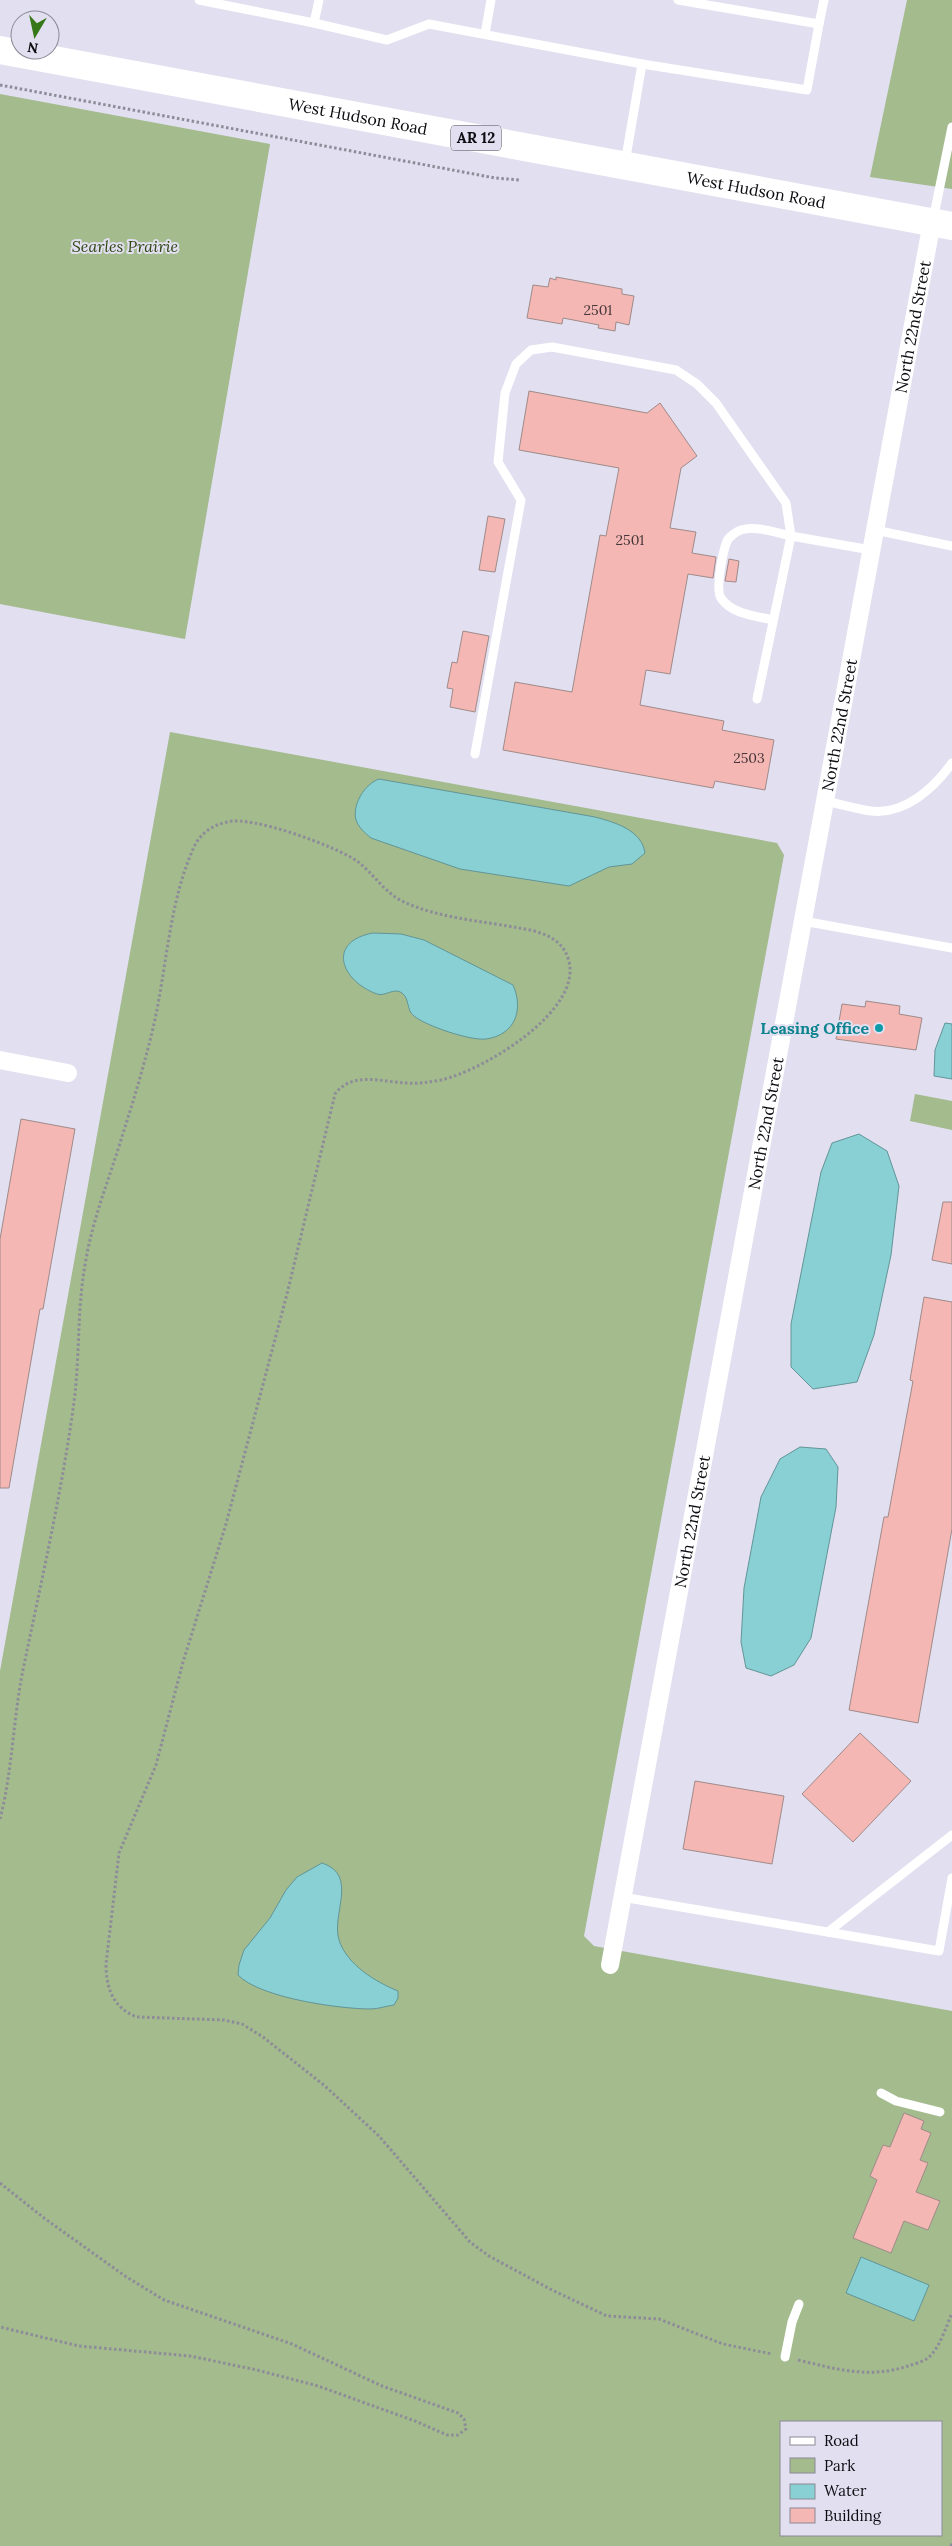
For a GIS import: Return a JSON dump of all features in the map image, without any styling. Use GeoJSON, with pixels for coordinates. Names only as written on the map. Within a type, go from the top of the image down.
{"type":"FeatureCollection","features":[{"type":"Feature","properties":{"kind":"highway","name":"West Hudson Road"},"geometry":{"type":"LineString","coordinates":[[0,50],[942,224]]}},
{"type":"Feature","properties":{"kind":"street","name":"North 22nd Street"},"geometry":{"type":"LineString","coordinates":[[610,1965],[871,550],[942,224]]}},
{"type":"Feature","properties":{"kind":"street"},"geometry":{"type":"LineString","coordinates":[[0,1060],[68,1073]]}},
{"type":"Feature","properties":{"kind":"lane"},"geometry":{"type":"LineString","coordinates":[[199,0],[314,23],[386,40],[430,24],[642,64],[806,90],[824,0]]}},
{"type":"Feature","properties":{"kind":"lane"},"geometry":{"type":"LineString","coordinates":[[314,23],[318,0]]}},
{"type":"Feature","properties":{"kind":"lane"},"geometry":{"type":"LineString","coordinates":[[485,34],[491,0]]}},
{"type":"Feature","properties":{"kind":"lane"},"geometry":{"type":"LineString","coordinates":[[678,0],[819,24]]}},
{"type":"Feature","properties":{"kind":"lane"},"geometry":{"type":"LineString","coordinates":[[625,166],[642,64]]}},
{"type":"Feature","properties":{"kind":"lane"},"geometry":{"type":"LineString","coordinates":[[942,224],[952,127]]}},
{"type":"Feature","properties":{"kind":"lane"},"geometry":{"type":"LineString","coordinates":[[475,754],[521,500],[498,462],[505,393],[516,364],[531,350],[552,347],[676,370],[697,384],[716,403],[786,503],[791,536],[757,699]]}},
{"type":"Feature","properties":{"kind":"lane"},"geometry":{"type":"LineString","coordinates":[[773,620],[744,613],[731,607],[720,597],[719,576],[727,540],[740,530],[752,528],[871,550]]}},
{"type":"Feature","properties":{"kind":"lane"},"geometry":{"type":"LineString","coordinates":[[875,530],[952,546]]}},
{"type":"Feature","properties":{"kind":"lane"},"geometry":{"type":"LineString","coordinates":[[825,801],[873,811],[906,806],[939,781],[952,763]]}},
{"type":"Feature","properties":{"kind":"lane"},"geometry":{"type":"LineString","coordinates":[[803,921],[952,948]]}},
{"type":"Feature","properties":{"kind":"lane"},"geometry":{"type":"LineString","coordinates":[[828,1932],[952,1835]]}},
{"type":"Feature","properties":{"kind":"lane"},"geometry":{"type":"LineString","coordinates":[[622,1897],[939,1951],[952,1878]]}},
{"type":"Feature","properties":{"kind":"lane"},"geometry":{"type":"LineString","coordinates":[[881,2093],[903,2104],[940,2112]]}},
{"type":"Feature","properties":{"kind":"lane"},"geometry":{"type":"LineString","coordinates":[[785,2357],[792,2322],[799,2304]]}},
{"type":"Feature","properties":{"kind":"path"},"geometry":{"type":"LineString","coordinates":[[0,85],[495,178],[520,180]]}},
{"type":"Feature","properties":{"kind":"path"},"geometry":{"type":"LineString","coordinates":[[0,1819],[6,1792],[21,1681],[68,1448],[75,1397],[82,1280],[89,1241],[99,1202],[133,1102],[155,1021],[180,887],[199,838],[219,824],[236,820],[250,820],[317,842],[348,856],[364,867],[391,894],[404,902],[444,914],[532,930],[552,938],[560,944],[568,958],[571,974],[568,984],[550,1011],[513,1046],[485,1063],[447,1079],[422,1084],[355,1080],[342,1084],[335,1094],[287,1294],[223,1533],[183,1662],[156,1765],[119,1853],[106,1964],[107,1982],[116,2003],[125,2012],[136,2018],[224,2020],[242,2024],[271,2043],[325,2086],[363,2120],[395,2153],[463,2236],[489,2256],[552,2290],[607,2316],[658,2319],[723,2344],[852,2372],[873,2374],[894,2370],[928,2359],[952,2313]]}},
{"type":"Feature","properties":{"kind":"path"},"geometry":{"type":"LineString","coordinates":[[0,2182],[44,2218],[125,2276],[164,2300],[292,2344],[382,2386],[458,2413],[464,2419],[466,2429],[458,2435],[447,2435],[415,2420],[318,2386],[257,2370],[190,2356],[79,2346],[0,2327]]}},
{"type":"Feature","properties":{"kind":"path"},"geometry":{"type":"LineString","coordinates":[[951,2546],[952,2542]]}},
{"type":"Feature","properties":{"kind":"green space"},"geometry":{"type":"Polygon","coordinates":[[[907,0],[952,0],[952,189],[870,177],[907,0]]]}},
{"type":"Feature","properties":{"kind":"green space","name":"Searles Prairie"},"geometry":{"type":"Polygon","coordinates":[[[0,94],[270,144],[185,639],[0,604],[0,94]]]}},
{"type":"Feature","properties":{"kind":"green space"},"geometry":{"type":"Polygon","coordinates":[[[170,732],[777,843],[784,855],[584,1936],[594,1946],[952,2011],[952,2546],[0,2546],[0,1671],[170,732]]]}},
{"type":"Feature","properties":{"kind":"green space"},"geometry":{"type":"Polygon","coordinates":[[[915,1094],[952,1101],[952,1130],[910,1121],[915,1094]]]}},
{"type":"Feature","properties":{"kind":"water"},"geometry":{"type":"Polygon","coordinates":[[[379,779],[595,817],[626,828],[633,833],[639,838],[645,853],[632,864],[609,867],[569,886],[460,869],[371,838],[362,830],[355,814],[358,801],[369,785],[379,779]]]}},
{"type":"Feature","properties":{"kind":"water"},"geometry":{"type":"Polygon","coordinates":[[[373,933],[401,934],[424,940],[513,985],[516,994],[517,1012],[510,1027],[496,1037],[486,1039],[470,1038],[420,1020],[412,1014],[404,995],[399,991],[380,995],[365,988],[348,971],[344,962],[344,953],[349,944],[358,938],[373,933]]]}},
{"type":"Feature","properties":{"kind":"water"},"geometry":{"type":"Polygon","coordinates":[[[945,1023],[952,1024],[952,1079],[934,1076],[935,1050],[945,1023]]]}},
{"type":"Feature","properties":{"kind":"water"},"geometry":{"type":"Polygon","coordinates":[[[859,1134],[887,1151],[899,1186],[891,1255],[874,1335],[857,1382],[813,1389],[791,1367],[791,1324],[821,1172],[832,1143],[859,1134]]]}},
{"type":"Feature","properties":{"kind":"water"},"geometry":{"type":"Polygon","coordinates":[[[800,1447],[826,1449],[838,1467],[836,1507],[811,1638],[794,1665],[771,1676],[746,1668],[741,1642],[744,1588],[761,1497],[780,1459],[800,1447]]]}},
{"type":"Feature","properties":{"kind":"water"},"geometry":{"type":"Polygon","coordinates":[[[322,1863],[333,1869],[339,1876],[342,1886],[337,1930],[343,1949],[355,1965],[372,1978],[398,1991],[398,1998],[394,2005],[374,2009],[340,2007],[301,2001],[264,1990],[238,1975],[244,1950],[270,1918],[286,1890],[297,1877],[322,1863]]]}},
{"type":"Feature","properties":{"kind":"water"},"geometry":{"type":"Polygon","coordinates":[[[861,2257],[929,2285],[914,2321],[846,2293],[861,2257]]]}},
{"type":"Feature","properties":{"kind":"building"},"geometry":{"type":"Polygon","coordinates":[[[556,277],[622,289],[622,294],[634,296],[629,325],[616,322],[615,331],[598,328],[599,325],[563,318],[562,324],[527,318],[533,285],[548,287],[550,278],[556,280],[556,277]]]}},
{"type":"Feature","properties":{"kind":"building"},"geometry":{"type":"Polygon","coordinates":[[[529,391],[647,413],[660,403],[697,456],[681,468],[670,528],[696,532],[692,553],[716,557],[713,578],[688,574],[670,674],[646,670],[640,705],[724,721],[722,730],[774,740],[765,790],[715,781],[713,788],[503,750],[515,682],[572,692],[600,535],[606,536],[619,468],[519,450],[529,391]]]}},
{"type":"Feature","properties":{"kind":"building"},"geometry":{"type":"Polygon","coordinates":[[[488,516],[505,519],[495,572],[479,570],[488,516]]]}},
{"type":"Feature","properties":{"kind":"building"},"geometry":{"type":"Polygon","coordinates":[[[729,559],[739,561],[736,582],[725,581],[729,559]]]}},
{"type":"Feature","properties":{"kind":"building"},"geometry":{"type":"Polygon","coordinates":[[[463,631],[489,636],[475,712],[450,707],[453,689],[447,688],[452,662],[457,663],[463,631]]]}},
{"type":"Feature","properties":{"kind":"building","name":"Leasing Office"},"geometry":{"type":"Polygon","coordinates":[[[866,1001],[900,1006],[899,1014],[922,1018],[916,1050],[836,1039],[842,1004],[865,1007],[866,1001]]]}},
{"type":"Feature","properties":{"kind":"building"},"geometry":{"type":"Polygon","coordinates":[[[21,1119],[75,1129],[43,1309],[40,1309],[9,1488],[0,1488],[0,1239],[21,1119]]]}},
{"type":"Feature","properties":{"kind":"building"},"geometry":{"type":"Polygon","coordinates":[[[943,1202],[952,1202],[952,1264],[932,1260],[943,1202]]]}},
{"type":"Feature","properties":{"kind":"building"},"geometry":{"type":"Polygon","coordinates":[[[924,1297],[952,1302],[952,1529],[918,1723],[849,1710],[884,1517],[888,1517],[913,1381],[910,1380],[924,1297]]]}},
{"type":"Feature","properties":{"kind":"building"},"geometry":{"type":"Polygon","coordinates":[[[860,1733],[911,1781],[853,1842],[802,1794],[860,1733]]]}},
{"type":"Feature","properties":{"kind":"building"},"geometry":{"type":"Polygon","coordinates":[[[695,1781],[784,1796],[772,1864],[683,1849],[695,1781]]]}},
{"type":"Feature","properties":{"kind":"building"},"geometry":{"type":"Polygon","coordinates":[[[904,2113],[924,2121],[921,2129],[931,2133],[920,2160],[928,2163],[916,2192],[940,2201],[928,2230],[904,2221],[891,2253],[853,2238],[877,2180],[870,2176],[883,2145],[890,2147],[904,2113]]]}},
{"type":"Feature","properties":{"kind":"place","name":"Leasing Office"},"geometry":{"type":"Point","coordinates":[879,1028]}}]}
